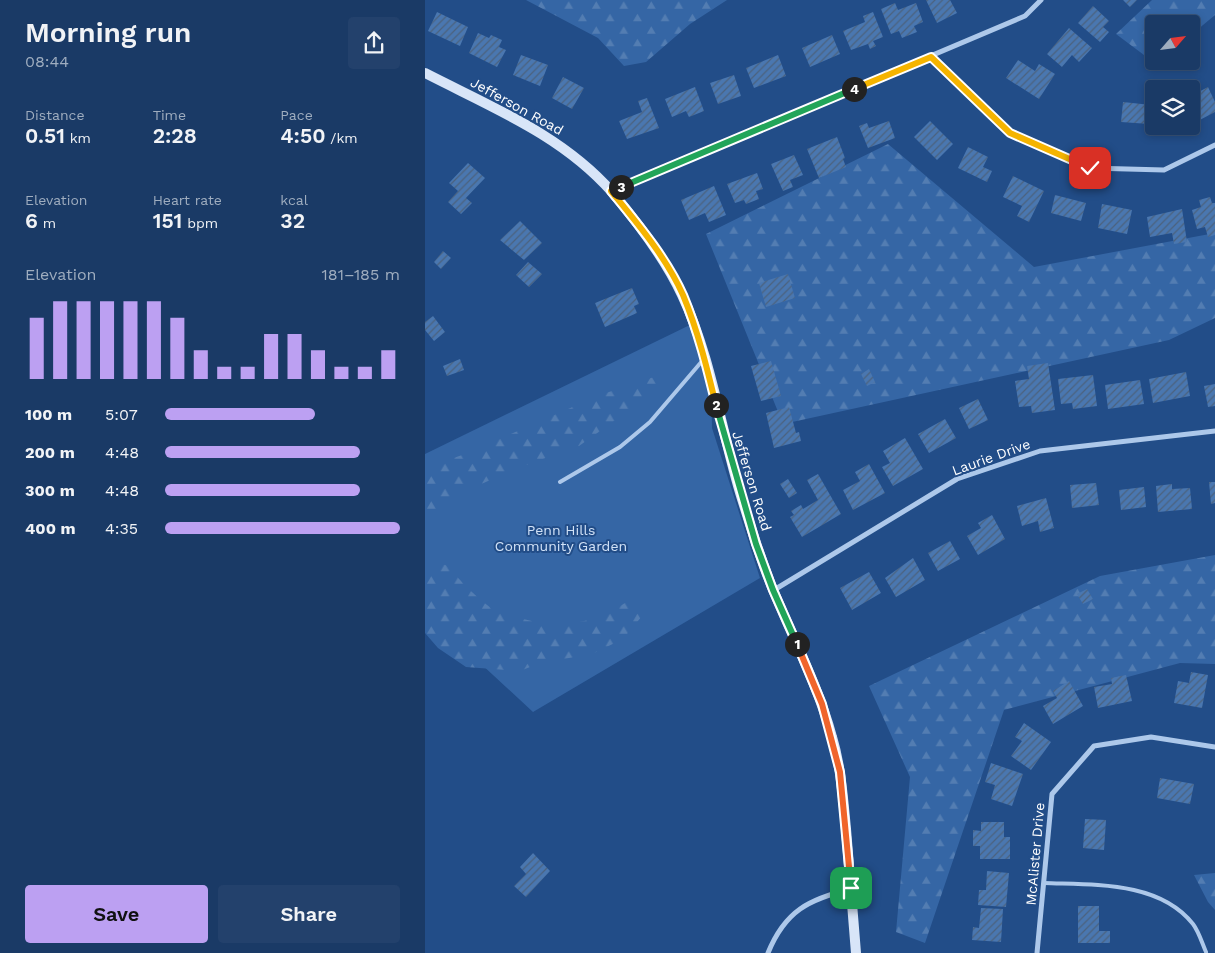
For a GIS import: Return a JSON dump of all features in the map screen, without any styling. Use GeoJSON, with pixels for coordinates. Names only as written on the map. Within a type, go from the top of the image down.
{"type":"FeatureCollection","features":[{"type":"Feature","properties":{"kind":"street"},"geometry":{"type":"LineString","coordinates":[[611,191],[1025,16],[1041,0]]}},
{"type":"Feature","properties":{"kind":"street"},"geometry":{"type":"LineString","coordinates":[[931,57],[1010,133],[1090,168],[1164,170],[1215,145]]}},
{"type":"Feature","properties":{"kind":"street","name":"Jefferson Road"},"geometry":{"type":"LineString","coordinates":[[425,73],[514,118],[559,144],[588,168],[611,191],[635,220],[670,272],[691,315],[729,456],[773,590],[818,695],[833,738],[840,772],[856,953]]}},
{"type":"Feature","properties":{"kind":"street","name":"Laurie Drive"},"geometry":{"type":"LineString","coordinates":[[773,590],[957,479],[1040,451],[1215,431]]}},
{"type":"Feature","properties":{"kind":"street","name":"McAlister Drive"},"geometry":{"type":"LineString","coordinates":[[1037,953],[1052,794],[1094,746],[1151,738],[1215,748]]}},
{"type":"Feature","properties":{"kind":"street"},"geometry":{"type":"LineString","coordinates":[[767,953],[783,925],[804,905],[815,898],[851,888]]}},
{"type":"Feature","properties":{"kind":"lane"},"geometry":{"type":"LineString","coordinates":[[560,482],[620,447],[650,422],[704,358]]}},
{"type":"Feature","properties":{"kind":"lane"},"geometry":{"type":"LineString","coordinates":[[1044,883],[1099,886],[1151,894],[1175,906],[1193,925],[1206,952]]}},
{"type":"Feature","properties":{"kind":"green space"},"geometry":{"type":"Polygon","coordinates":[[[526,0],[727,0],[690,24],[646,62],[624,66],[598,38],[526,0]]]}},
{"type":"Feature","properties":{"kind":"green space"},"geometry":{"type":"Polygon","coordinates":[[[1152,0],[1215,0],[1215,15],[1200,28],[1200,15],[1145,15],[1145,56],[1116,34],[1152,0]]]}},
{"type":"Feature","properties":{"kind":"green space"},"geometry":{"type":"Polygon","coordinates":[[[888,144],[1034,267],[1215,233],[1215,318],[1169,340],[783,424],[706,234],[888,144]]]}},
{"type":"Feature","properties":{"kind":"green space","name":"Penn Hills Community Garden"},"geometry":{"type":"Polygon","coordinates":[[[694,323],[711,384],[712,428],[760,578],[533,712],[425,612],[425,454],[694,323]]]}},
{"type":"Feature","properties":{"kind":"green space"},"geometry":{"type":"Polygon","coordinates":[[[654,377],[666,382],[579,446],[512,470],[466,491],[425,516],[425,468],[465,454],[600,395],[654,377]]]}},
{"type":"Feature","properties":{"kind":"green space"},"geometry":{"type":"Polygon","coordinates":[[[1215,555],[1215,664],[1180,663],[1004,710],[925,943],[896,932],[910,777],[869,686],[1100,576],[1215,555]]]}},
{"type":"Feature","properties":{"kind":"green space"},"geometry":{"type":"Polygon","coordinates":[[[425,563],[446,565],[474,594],[494,610],[506,615],[536,622],[564,624],[590,619],[603,615],[630,600],[647,610],[623,639],[592,654],[540,663],[520,671],[466,667],[438,648],[425,633],[425,563]]]}},
{"type":"Feature","properties":{"kind":"green space"},"geometry":{"type":"Polygon","coordinates":[[[1215,873],[1215,910],[1208,902],[1194,875],[1215,873]]]}},
{"type":"Feature","properties":{"kind":"building"},"geometry":{"type":"Polygon","coordinates":[[[926,0],[950,0],[957,13],[937,23],[926,0]]]}},
{"type":"Feature","properties":{"kind":"building"},"geometry":{"type":"Polygon","coordinates":[[[1123,0],[1137,0],[1130,7],[1123,0]]]}},
{"type":"Feature","properties":{"kind":"building"},"geometry":{"type":"Polygon","coordinates":[[[895,3],[898,10],[916,3],[923,22],[914,26],[917,32],[902,38],[899,31],[891,34],[881,9],[895,3]]]}},
{"type":"Feature","properties":{"kind":"building"},"geometry":{"type":"Polygon","coordinates":[[[1093,6],[1109,21],[1103,27],[1109,32],[1100,42],[1078,23],[1093,6]]]}},
{"type":"Feature","properties":{"kind":"building"},"geometry":{"type":"Polygon","coordinates":[[[437,12],[468,27],[460,46],[428,31],[437,12]]]}},
{"type":"Feature","properties":{"kind":"building"},"geometry":{"type":"Polygon","coordinates":[[[873,12],[883,37],[873,41],[876,46],[870,49],[868,44],[851,50],[843,31],[865,22],[863,16],[873,12]]]}},
{"type":"Feature","properties":{"kind":"building"},"geometry":{"type":"Polygon","coordinates":[[[1069,28],[1092,48],[1079,62],[1072,55],[1062,67],[1047,54],[1069,28]]]}},
{"type":"Feature","properties":{"kind":"building"},"geometry":{"type":"Polygon","coordinates":[[[478,33],[489,38],[491,35],[502,40],[499,47],[506,50],[497,67],[469,53],[478,33]]]}},
{"type":"Feature","properties":{"kind":"building"},"geometry":{"type":"Polygon","coordinates":[[[832,35],[840,54],[810,67],[802,48],[832,35]]]}},
{"type":"Feature","properties":{"kind":"building"},"geometry":{"type":"Polygon","coordinates":[[[521,55],[548,65],[540,86],[513,75],[521,55]]]}},
{"type":"Feature","properties":{"kind":"building"},"geometry":{"type":"Polygon","coordinates":[[[778,55],[786,76],[754,88],[746,68],[778,55]]]}},
{"type":"Feature","properties":{"kind":"building"},"geometry":{"type":"Polygon","coordinates":[[[1018,60],[1035,71],[1039,64],[1055,74],[1039,99],[1006,78],[1018,60]]]}},
{"type":"Feature","properties":{"kind":"building"},"geometry":{"type":"Polygon","coordinates":[[[734,75],[741,96],[718,104],[710,83],[734,75]]]}},
{"type":"Feature","properties":{"kind":"building"},"geometry":{"type":"Polygon","coordinates":[[[563,77],[584,88],[572,109],[552,98],[563,77]]]}},
{"type":"Feature","properties":{"kind":"building"},"geometry":{"type":"Polygon","coordinates":[[[695,87],[704,111],[689,117],[686,111],[672,117],[665,99],[695,87]]]}},
{"type":"Feature","properties":{"kind":"building"},"geometry":{"type":"Polygon","coordinates":[[[1208,87],[1215,102],[1215,112],[1200,120],[1200,91],[1208,87]]]}},
{"type":"Feature","properties":{"kind":"building"},"geometry":{"type":"Polygon","coordinates":[[[647,98],[659,128],[627,139],[619,121],[642,112],[638,101],[647,98]]]}},
{"type":"Feature","properties":{"kind":"building"},"geometry":{"type":"Polygon","coordinates":[[[1123,102],[1145,104],[1145,124],[1121,122],[1123,102]]]}},
{"type":"Feature","properties":{"kind":"building"},"geometry":{"type":"Polygon","coordinates":[[[889,121],[895,138],[868,148],[859,126],[867,123],[869,128],[889,121]]]}},
{"type":"Feature","properties":{"kind":"building"},"geometry":{"type":"Polygon","coordinates":[[[930,121],[953,144],[937,160],[914,137],[930,121]]]}},
{"type":"Feature","properties":{"kind":"building"},"geometry":{"type":"Polygon","coordinates":[[[837,137],[845,158],[843,159],[846,167],[819,178],[807,149],[837,137]]]}},
{"type":"Feature","properties":{"kind":"building"},"geometry":{"type":"Polygon","coordinates":[[[968,147],[988,157],[983,167],[992,171],[987,182],[958,168],[968,147]]]}},
{"type":"Feature","properties":{"kind":"building"},"geometry":{"type":"Polygon","coordinates":[[[794,155],[803,175],[790,180],[793,187],[783,191],[771,164],[794,155]]]}},
{"type":"Feature","properties":{"kind":"building"},"geometry":{"type":"Polygon","coordinates":[[[468,163],[485,178],[466,198],[472,203],[461,214],[448,202],[458,191],[449,183],[468,163]]]}},
{"type":"Feature","properties":{"kind":"building"},"geometry":{"type":"Polygon","coordinates":[[[757,173],[763,189],[756,191],[759,199],[746,204],[744,200],[735,203],[727,184],[757,173]]]}},
{"type":"Feature","properties":{"kind":"building"},"geometry":{"type":"Polygon","coordinates":[[[1013,176],[1044,191],[1029,222],[1017,216],[1022,206],[1003,197],[1013,176]]]}},
{"type":"Feature","properties":{"kind":"building"},"geometry":{"type":"Polygon","coordinates":[[[714,186],[726,215],[709,222],[705,213],[689,220],[681,200],[714,186]]]}},
{"type":"Feature","properties":{"kind":"building"},"geometry":{"type":"Polygon","coordinates":[[[1055,195],[1086,203],[1081,221],[1051,213],[1055,195]]]}},
{"type":"Feature","properties":{"kind":"building"},"geometry":{"type":"Polygon","coordinates":[[[1210,197],[1212,203],[1215,203],[1215,235],[1208,237],[1205,227],[1197,229],[1192,210],[1201,207],[1199,200],[1210,197]]]}},
{"type":"Feature","properties":{"kind":"building"},"geometry":{"type":"Polygon","coordinates":[[[1102,204],[1132,210],[1127,234],[1098,228],[1102,204]]]}},
{"type":"Feature","properties":{"kind":"building"},"geometry":{"type":"Polygon","coordinates":[[[1182,209],[1187,242],[1174,244],[1172,233],[1150,237],[1147,217],[1182,209]]]}},
{"type":"Feature","properties":{"kind":"building"},"geometry":{"type":"Polygon","coordinates":[[[520,221],[542,243],[524,260],[500,240],[520,221]]]}},
{"type":"Feature","properties":{"kind":"building"},"geometry":{"type":"Polygon","coordinates":[[[443,251],[451,258],[441,269],[434,262],[443,251]]]}},
{"type":"Feature","properties":{"kind":"building"},"geometry":{"type":"Polygon","coordinates":[[[528,262],[542,274],[529,287],[516,275],[528,262]]]}},
{"type":"Feature","properties":{"kind":"building"},"geometry":{"type":"Polygon","coordinates":[[[788,274],[795,298],[766,307],[759,283],[788,274]]]}},
{"type":"Feature","properties":{"kind":"building"},"geometry":{"type":"Polygon","coordinates":[[[632,288],[639,304],[634,306],[637,313],[605,327],[595,303],[632,288]]]}},
{"type":"Feature","properties":{"kind":"building"},"geometry":{"type":"Polygon","coordinates":[[[433,316],[445,332],[434,341],[425,330],[425,322],[433,316]]]}},
{"type":"Feature","properties":{"kind":"building"},"geometry":{"type":"Polygon","coordinates":[[[460,359],[464,370],[447,376],[443,366],[460,359]]]}},
{"type":"Feature","properties":{"kind":"building"},"geometry":{"type":"Polygon","coordinates":[[[771,361],[781,396],[761,401],[751,366],[771,361]]]}},
{"type":"Feature","properties":{"kind":"building"},"geometry":{"type":"Polygon","coordinates":[[[1048,363],[1055,410],[1032,413],[1031,406],[1019,407],[1015,381],[1029,379],[1027,366],[1048,363]]]}},
{"type":"Feature","properties":{"kind":"building"},"geometry":{"type":"Polygon","coordinates":[[[869,369],[875,382],[867,386],[861,374],[869,369]]]}},
{"type":"Feature","properties":{"kind":"building"},"geometry":{"type":"Polygon","coordinates":[[[1186,372],[1190,396],[1153,403],[1149,379],[1186,372]]]}},
{"type":"Feature","properties":{"kind":"building"},"geometry":{"type":"Polygon","coordinates":[[[1093,375],[1097,406],[1073,409],[1072,403],[1061,404],[1058,379],[1093,375]]]}},
{"type":"Feature","properties":{"kind":"building"},"geometry":{"type":"Polygon","coordinates":[[[1140,380],[1144,404],[1108,409],[1105,385],[1140,380]]]}},
{"type":"Feature","properties":{"kind":"building"},"geometry":{"type":"Polygon","coordinates":[[[1215,384],[1215,406],[1208,407],[1204,386],[1215,384]]]}},
{"type":"Feature","properties":{"kind":"building"},"geometry":{"type":"Polygon","coordinates":[[[978,399],[988,420],[969,429],[959,408],[978,399]]]}},
{"type":"Feature","properties":{"kind":"building"},"geometry":{"type":"Polygon","coordinates":[[[789,407],[796,433],[799,432],[801,441],[774,448],[766,413],[789,407]]]}},
{"type":"Feature","properties":{"kind":"building"},"geometry":{"type":"Polygon","coordinates":[[[945,419],[956,438],[929,453],[918,434],[945,419]]]}},
{"type":"Feature","properties":{"kind":"building"},"geometry":{"type":"Polygon","coordinates":[[[905,438],[923,469],[893,486],[882,467],[890,463],[883,451],[905,438]]]}},
{"type":"Feature","properties":{"kind":"building"},"geometry":{"type":"Polygon","coordinates":[[[869,464],[885,493],[853,510],[843,490],[860,481],[855,472],[869,464]]]}},
{"type":"Feature","properties":{"kind":"building"},"geometry":{"type":"Polygon","coordinates":[[[818,474],[841,514],[802,537],[790,517],[794,515],[791,511],[801,505],[803,509],[818,500],[807,480],[818,474]]]}},
{"type":"Feature","properties":{"kind":"building"},"geometry":{"type":"Polygon","coordinates":[[[788,479],[797,493],[789,498],[780,484],[788,479]]]}},
{"type":"Feature","properties":{"kind":"building"},"geometry":{"type":"Polygon","coordinates":[[[1209,482],[1215,482],[1215,503],[1211,504],[1209,482]]]}},
{"type":"Feature","properties":{"kind":"building"},"geometry":{"type":"Polygon","coordinates":[[[1096,483],[1099,505],[1072,508],[1070,485],[1096,483]]]}},
{"type":"Feature","properties":{"kind":"building"},"geometry":{"type":"Polygon","coordinates":[[[1172,484],[1172,489],[1190,488],[1192,509],[1158,512],[1156,486],[1172,484]]]}},
{"type":"Feature","properties":{"kind":"building"},"geometry":{"type":"Polygon","coordinates":[[[1144,487],[1146,507],[1121,510],[1119,490],[1144,487]]]}},
{"type":"Feature","properties":{"kind":"building"},"geometry":{"type":"Polygon","coordinates":[[[1046,498],[1054,528],[1040,532],[1038,521],[1022,526],[1017,506],[1046,498]]]}},
{"type":"Feature","properties":{"kind":"building"},"geometry":{"type":"Polygon","coordinates":[[[992,515],[1005,539],[978,555],[967,536],[981,528],[978,523],[992,515]]]}},
{"type":"Feature","properties":{"kind":"building"},"geometry":{"type":"Polygon","coordinates":[[[950,541],[960,559],[938,571],[928,553],[950,541]]]}},
{"type":"Feature","properties":{"kind":"building"},"geometry":{"type":"Polygon","coordinates":[[[913,558],[925,580],[896,597],[885,578],[913,558]]]}},
{"type":"Feature","properties":{"kind":"building"},"geometry":{"type":"Polygon","coordinates":[[[869,572],[881,593],[852,610],[840,588],[869,572]]]}},
{"type":"Feature","properties":{"kind":"building"},"geometry":{"type":"Polygon","coordinates":[[[1087,589],[1093,599],[1083,604],[1077,594],[1087,589]]]}},
{"type":"Feature","properties":{"kind":"building"},"geometry":{"type":"Polygon","coordinates":[[[1191,672],[1208,675],[1202,708],[1174,703],[1178,681],[1189,683],[1191,672]]]}},
{"type":"Feature","properties":{"kind":"building"},"geometry":{"type":"Polygon","coordinates":[[[1126,675],[1132,701],[1098,708],[1094,687],[1112,684],[1111,678],[1126,675]]]}},
{"type":"Feature","properties":{"kind":"building"},"geometry":{"type":"Polygon","coordinates":[[[1069,681],[1083,706],[1053,724],[1043,706],[1057,698],[1053,691],[1069,681]]]}},
{"type":"Feature","properties":{"kind":"building"},"geometry":{"type":"Polygon","coordinates":[[[1024,723],[1051,742],[1031,770],[1011,756],[1022,741],[1015,737],[1024,723]]]}},
{"type":"Feature","properties":{"kind":"building"},"geometry":{"type":"Polygon","coordinates":[[[991,763],[1023,774],[1012,806],[991,799],[995,785],[985,782],[991,763]]]}},
{"type":"Feature","properties":{"kind":"building"},"geometry":{"type":"Polygon","coordinates":[[[1160,778],[1194,784],[1190,804],[1157,798],[1160,778]]]}},
{"type":"Feature","properties":{"kind":"building"},"geometry":{"type":"Polygon","coordinates":[[[1085,819],[1106,820],[1104,850],[1083,848],[1085,819]]]}},
{"type":"Feature","properties":{"kind":"building"},"geometry":{"type":"Polygon","coordinates":[[[981,822],[1004,822],[1004,837],[1010,837],[1010,859],[980,859],[980,846],[973,846],[973,830],[981,831],[981,822]]]}},
{"type":"Feature","properties":{"kind":"building"},"geometry":{"type":"Polygon","coordinates":[[[533,853],[550,871],[526,897],[514,886],[526,874],[520,867],[533,853]]]}},
{"type":"Feature","properties":{"kind":"building"},"geometry":{"type":"Polygon","coordinates":[[[987,871],[1009,873],[1006,907],[978,905],[979,890],[986,890],[987,871]]]}},
{"type":"Feature","properties":{"kind":"building"},"geometry":{"type":"Polygon","coordinates":[[[1078,906],[1099,906],[1099,931],[1110,931],[1110,943],[1078,943],[1078,906]]]}},
{"type":"Feature","properties":{"kind":"building"},"geometry":{"type":"Polygon","coordinates":[[[981,908],[1003,909],[1001,942],[972,940],[973,927],[979,928],[981,908]]]}},
{"type":"Feature","properties":{"kind":"route"},"geometry":{"type":"LineString","coordinates":[[851,888],[840,772],[833,738],[822,704],[773,590],[756,544],[727,448],[700,341],[682,293],[670,272],[635,220],[611,191],[931,57],[1010,133],[1090,168]]}}]}
